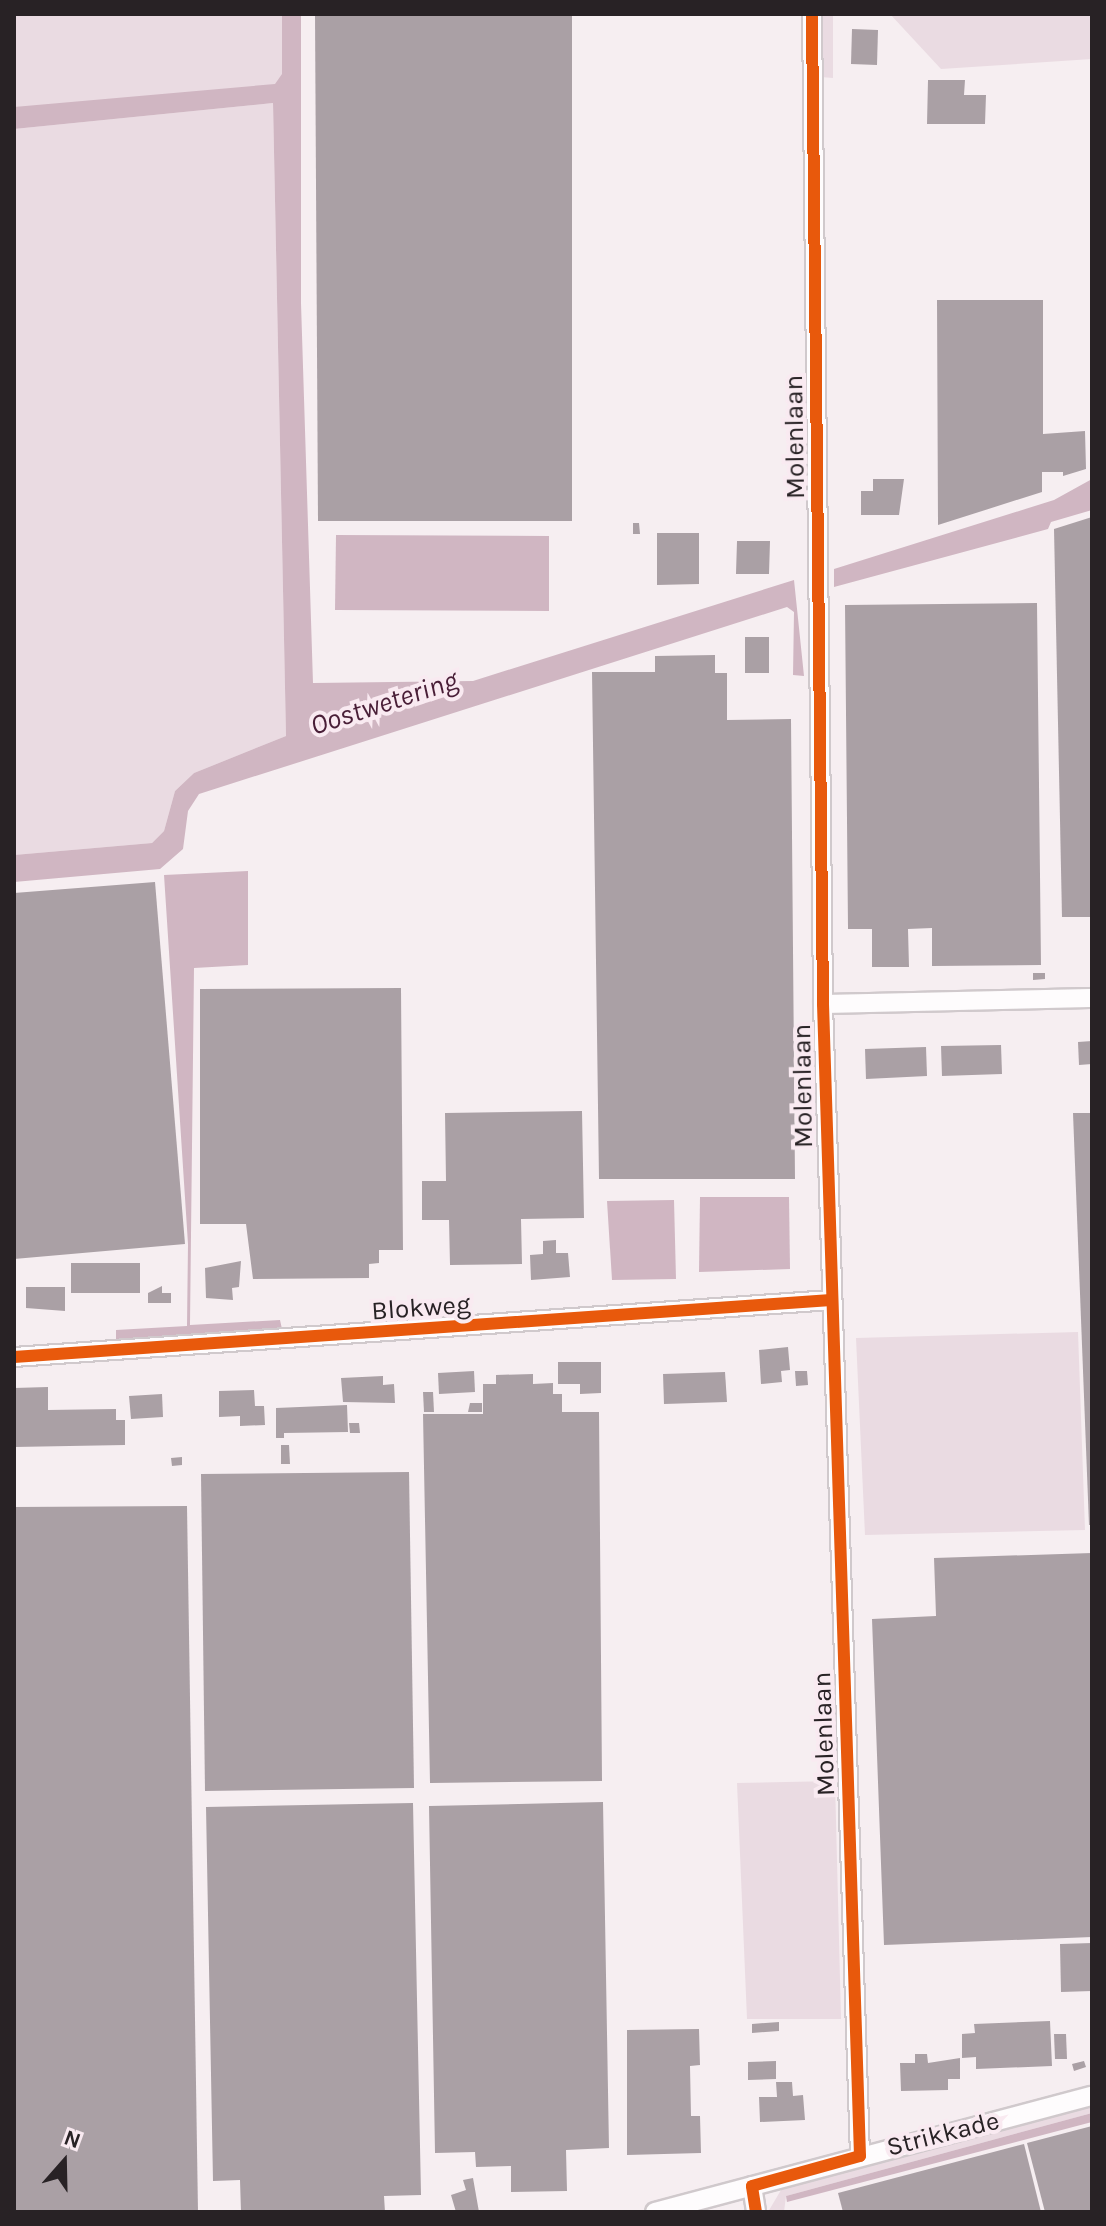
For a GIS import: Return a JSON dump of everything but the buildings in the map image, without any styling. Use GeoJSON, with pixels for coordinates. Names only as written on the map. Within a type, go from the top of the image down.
{"type":"FeatureCollection","features":[{"type":"Feature","properties":{"kind":"street","name":"Molenlaan"},"geometry":{"type":"LineString","coordinates":[[812,14],[823,1004],[860,2156]]}},
{"type":"Feature","properties":{"kind":"street"},"geometry":{"type":"LineString","coordinates":[[823,1004],[1092,998]]}},
{"type":"Feature","properties":{"kind":"street","name":"Blokweg"},"geometry":{"type":"LineString","coordinates":[[14,1357],[831,1300]]}},
{"type":"Feature","properties":{"kind":"street","name":"Strikkade"},"geometry":{"type":"LineString","coordinates":[[655,2212],[1092,2096]]}},
{"type":"Feature","properties":{"kind":"street"},"geometry":{"type":"LineString","coordinates":[[752,2186],[756,2212]]}},
{"type":"Feature","properties":{"kind":"shaded area"},"geometry":{"type":"Polygon","coordinates":[[[14,14],[292,14],[293,92],[14,122],[14,14]]]}},
{"type":"Feature","properties":{"kind":"shaded area"},"geometry":{"type":"Polygon","coordinates":[[[819,14],[833,14],[833,78],[821,77],[819,14]]]}},
{"type":"Feature","properties":{"kind":"shaded area"},"geometry":{"type":"Polygon","coordinates":[[[890,14],[1092,14],[1092,59],[941,69],[890,14]]]}},
{"type":"Feature","properties":{"kind":"shaded area"},"geometry":{"type":"Polygon","coordinates":[[[273,103],[286,736],[194,773],[175,791],[164,831],[152,843],[14,855],[14,129],[273,103]]]}},
{"type":"Feature","properties":{"kind":"shaded area"},"geometry":{"type":"Polygon","coordinates":[[[1078,1332],[1085,1530],[865,1535],[856,1338],[1078,1332]]]}},
{"type":"Feature","properties":{"kind":"shaded area"},"geometry":{"type":"Polygon","coordinates":[[[835,1781],[841,2019],[747,2019],[737,1783],[835,1781]]]}},
{"type":"Feature","properties":{"kind":"shaded area"},"geometry":{"type":"Polygon","coordinates":[[[1092,2103],[1092,2113],[786,2196],[784,2212],[768,2212],[781,2190],[799,2183],[1092,2103]]]}},
{"type":"Feature","properties":{"kind":"water","name":"Oostwetering"},"geometry":{"type":"Polygon","coordinates":[[[282,14],[301,14],[301,303],[313,683],[473,681],[794,580],[804,676],[793,675],[794,612],[787,607],[199,794],[188,811],[183,849],[160,869],[14,882],[14,855],[152,843],[164,831],[175,791],[194,773],[286,736],[273,103],[14,129],[14,107],[275,84],[282,74],[282,14]]]}},
{"type":"Feature","properties":{"kind":"water"},"geometry":{"type":"Polygon","coordinates":[[[1092,479],[1092,510],[1051,522],[1048,529],[834,587],[834,569],[1054,500],[1092,479]]]}},
{"type":"Feature","properties":{"kind":"water"},"geometry":{"type":"Polygon","coordinates":[[[336,535],[549,536],[549,611],[335,610],[336,535]]]}},
{"type":"Feature","properties":{"kind":"water"},"geometry":{"type":"Polygon","coordinates":[[[248,871],[248,965],[194,968],[190,1325],[280,1320],[282,1329],[116,1340],[116,1330],[187,1326],[188,1244],[164,875],[248,871]]]}},
{"type":"Feature","properties":{"kind":"water"},"geometry":{"type":"Polygon","coordinates":[[[700,1197],[789,1197],[790,1269],[699,1272],[700,1197]]]}},
{"type":"Feature","properties":{"kind":"water"},"geometry":{"type":"Polygon","coordinates":[[[674,1200],[676,1279],[612,1280],[607,1201],[674,1200]]]}},
{"type":"Feature","properties":{"kind":"water"},"geometry":{"type":"Polygon","coordinates":[[[1092,2113],[1092,2122],[787,2202],[786,2196],[1092,2113]]]}},
{"type":"Feature","properties":{"kind":"cycle path"},"geometry":{"type":"LineString","coordinates":[[756,2212],[752,2186],[860,2156],[823,1004],[812,14]]}},
{"type":"Feature","properties":{"kind":"cycle path"},"geometry":{"type":"LineString","coordinates":[[14,1357],[831,1300]]}}]}
